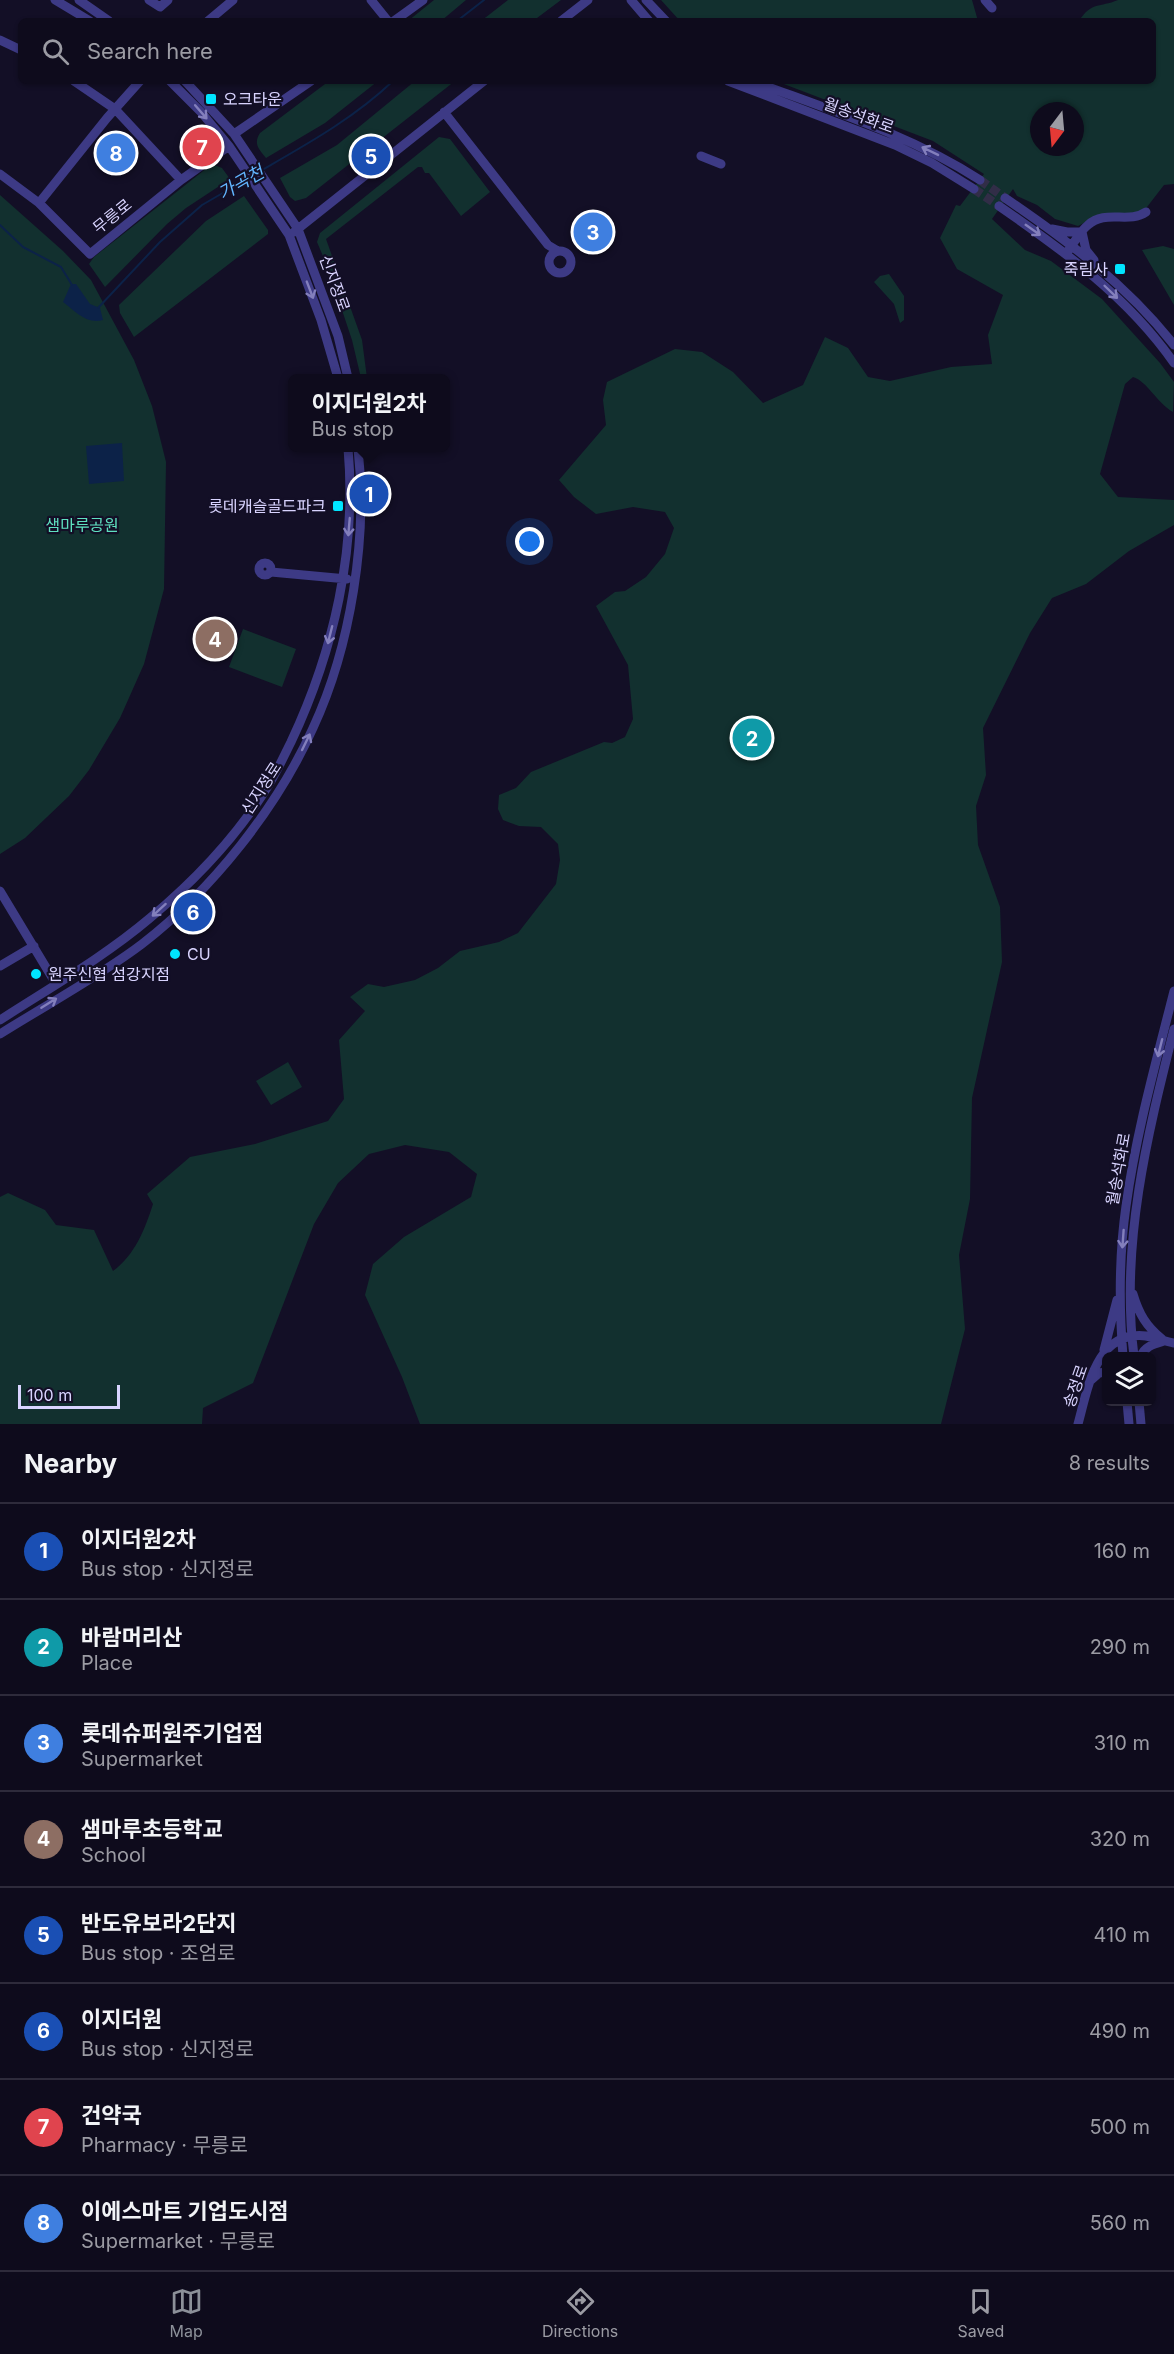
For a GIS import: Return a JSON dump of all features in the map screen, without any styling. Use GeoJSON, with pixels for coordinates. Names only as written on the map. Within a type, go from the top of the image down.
{"type":"FeatureCollection","features":[{"type":"Feature","properties":{"kind":"street"},"geometry":{"type":"LineString","coordinates":[[55,0],[85,18]]}},
{"type":"Feature","properties":{"kind":"street"},"geometry":{"type":"LineString","coordinates":[[79,0],[105,18]]}},
{"type":"Feature","properties":{"kind":"street"},"geometry":{"type":"LineString","coordinates":[[149,0],[160,7],[168,0]]}},
{"type":"Feature","properties":{"kind":"street"},"geometry":{"type":"LineString","coordinates":[[212,18],[233,0]]}},
{"type":"Feature","properties":{"kind":"street"},"geometry":{"type":"LineString","coordinates":[[371,0],[386,18]]}},
{"type":"Feature","properties":{"kind":"street"},"geometry":{"type":"LineString","coordinates":[[398,18],[423,0]]}},
{"type":"Feature","properties":{"kind":"street"},"geometry":{"type":"LineString","coordinates":[[565,18],[588,0]]}},
{"type":"Feature","properties":{"kind":"street"},"geometry":{"type":"LineString","coordinates":[[631,0],[646,18]]}},
{"type":"Feature","properties":{"kind":"street"},"geometry":{"type":"LineString","coordinates":[[646,0],[663,18]]}},
{"type":"Feature","properties":{"kind":"street"},"geometry":{"type":"LineString","coordinates":[[985,0],[992,8]]}},
{"type":"Feature","properties":{"kind":"street"},"geometry":{"type":"LineString","coordinates":[[0,40],[18,49]]}},
{"type":"Feature","properties":{"kind":"street"},"geometry":{"type":"LineString","coordinates":[[79,84],[115,109],[181,180]]}},
{"type":"Feature","properties":{"kind":"street"},"geometry":{"type":"LineString","coordinates":[[39,203],[137,84]]}},
{"type":"Feature","properties":{"kind":"street","name":"신지정로"},"geometry":{"type":"LineString","coordinates":[[173,84],[201,112],[229,146],[289,236],[321,320],[337,374]]}},
{"type":"Feature","properties":{"kind":"street","name":"신지정로"},"geometry":{"type":"LineString","coordinates":[[188,84],[237,138],[298,229],[338,336],[347,374]]}},
{"type":"Feature","properties":{"kind":"street"},"geometry":{"type":"LineString","coordinates":[[237,138],[307,84]]}},
{"type":"Feature","properties":{"kind":"street"},"geometry":{"type":"LineString","coordinates":[[289,236],[480,84]]}},
{"type":"Feature","properties":{"kind":"street","name":"월송석화로"},"geometry":{"type":"LineString","coordinates":[[751,84],[905,139],[945,158],[981,180]]}},
{"type":"Feature","properties":{"kind":"street","name":"월송석화로"},"geometry":{"type":"LineString","coordinates":[[751,84],[895,145],[932,163],[974,189]]}},
{"type":"Feature","properties":{"kind":"street"},"geometry":{"type":"LineString","coordinates":[[444,112],[548,245],[565,252],[570,257],[571,265],[567,271],[561,274],[553,272],[548,265],[548,245]]}},
{"type":"Feature","properties":{"kind":"street","name":"무릉로"},"geometry":{"type":"LineString","coordinates":[[0,174],[39,203],[90,254],[181,180],[229,146]]}},
{"type":"Feature","properties":{"kind":"street"},"geometry":{"type":"LineString","coordinates":[[701,156],[721,164]]}},
{"type":"Feature","properties":{"kind":"street"},"geometry":{"type":"LineString","coordinates":[[1102,270],[1070,250],[1002,202],[1049,229],[1070,250],[1110,290],[1174,363]]}},
{"type":"Feature","properties":{"kind":"street"},"geometry":{"type":"LineString","coordinates":[[1070,250],[1088,224],[1109,217],[1139,217],[1146,212]]}},
{"type":"Feature","properties":{"kind":"street"},"geometry":{"type":"LineString","coordinates":[[1049,229],[1082,232]]}},
{"type":"Feature","properties":{"kind":"street"},"geometry":{"type":"LineString","coordinates":[[1082,232],[1086,250],[1102,270],[1143,307],[1174,345]]}},
{"type":"Feature","properties":{"kind":"street"},"geometry":{"type":"LineString","coordinates":[[549,257],[558,250]]}},
{"type":"Feature","properties":{"kind":"street","name":"신지정로"},"geometry":{"type":"LineString","coordinates":[[0,1020],[119,943],[177,893],[232,836],[264,793],[295,733],[314,689],[331,635],[343,578],[350,518],[348,452]]}},
{"type":"Feature","properties":{"kind":"street","name":"신지정로"},"geometry":{"type":"LineString","coordinates":[[0,1034],[141,944],[178,913],[242,842],[281,786],[314,727],[333,674],[355,580],[362,504],[358,452]]}},
{"type":"Feature","properties":{"kind":"street"},"geometry":{"type":"LineString","coordinates":[[271,572],[355,580]]}},
{"type":"Feature","properties":{"kind":"street"},"geometry":{"type":"LineString","coordinates":[[0,891],[56,984]]}},
{"type":"Feature","properties":{"kind":"street"},"geometry":{"type":"LineString","coordinates":[[0,966],[33,946]]}},
{"type":"Feature","properties":{"kind":"street","name":"월송석화로"},"geometry":{"type":"LineString","coordinates":[[1132,1352],[1127,1339],[1120,1286],[1126,1206],[1138,1139],[1174,991]]}},
{"type":"Feature","properties":{"kind":"street","name":"월송석화로"},"geometry":{"type":"LineString","coordinates":[[1124,1352],[1127,1339],[1140,1177],[1174,1029]]}},
{"type":"Feature","properties":{"kind":"street"},"geometry":{"type":"LineString","coordinates":[[1131,1284],[1138,1312],[1148,1328],[1164,1341]]}},
{"type":"Feature","properties":{"kind":"street"},"geometry":{"type":"LineString","coordinates":[[1098,1364],[1107,1345],[1120,1286]]}},
{"type":"Feature","properties":{"kind":"street"},"geometry":{"type":"LineString","coordinates":[[1127,1339],[1145,1336],[1174,1343]]}},
{"type":"Feature","properties":{"kind":"street","name":"송정로"},"geometry":{"type":"LineString","coordinates":[[1078,1424],[1098,1364],[1116,1341],[1127,1339]]}},
{"type":"Feature","properties":{"kind":"street"},"geometry":{"type":"LineString","coordinates":[[1143,1352],[1150,1346],[1164,1341]]}},
{"type":"Feature","properties":{"kind":"street"},"geometry":{"type":"LineString","coordinates":[[1091,1380],[1102,1373]]}},
{"type":"Feature","properties":{"kind":"street"},"geometry":{"type":"LineString","coordinates":[[1127,1406],[1129,1424]]}},
{"type":"Feature","properties":{"kind":"street"},"geometry":{"type":"LineString","coordinates":[[1139,1406],[1141,1424]]}},
{"type":"Feature","properties":{"kind":"green space"},"geometry":{"type":"Polygon","coordinates":[[[434,0],[466,0],[445,18],[412,18],[434,0]]]}},
{"type":"Feature","properties":{"kind":"green space"},"geometry":{"type":"Polygon","coordinates":[[[508,0],[561,0],[537,18],[485,18],[508,0]]]}},
{"type":"Feature","properties":{"kind":"green space"},"geometry":{"type":"Polygon","coordinates":[[[661,0],[972,0],[977,18],[677,18],[661,0]]]}},
{"type":"Feature","properties":{"kind":"green space"},"geometry":{"type":"Polygon","coordinates":[[[1118,0],[1174,0],[1174,184],[1164,185],[1147,207],[1138,214],[1097,216],[1078,226],[1055,219],[1037,205],[1017,196],[1013,189],[992,219],[1025,250],[1051,261],[1102,299],[1160,363],[1174,382],[1173,412],[1138,379],[1133,377],[1125,384],[1100,474],[1118,497],[1174,500],[1174,525],[1129,551],[1086,584],[1052,598],[1030,633],[983,728],[986,775],[976,806],[978,845],[1000,907],[1002,962],[972,1098],[970,1199],[959,1255],[965,1329],[941,1424],[420,1424],[402,1377],[365,1295],[373,1264],[404,1237],[471,1197],[477,1174],[449,1152],[405,1145],[369,1154],[338,1183],[314,1224],[253,1383],[203,1408],[202,1424],[0,1424],[0,1197],[8,1193],[45,1210],[56,1225],[94,1230],[113,1271],[121,1265],[143,1232],[153,1204],[147,1194],[190,1157],[255,1144],[328,1121],[344,1099],[339,1040],[365,1011],[350,997],[368,984],[384,987],[415,980],[438,968],[460,951],[499,942],[518,933],[556,884],[560,860],[558,844],[541,827],[519,826],[503,820],[498,809],[499,795],[516,788],[531,772],[604,742],[612,743],[625,737],[633,719],[628,665],[596,606],[615,592],[625,591],[646,577],[665,554],[674,528],[665,512],[633,507],[596,514],[574,497],[559,480],[606,425],[603,400],[607,382],[675,349],[702,352],[733,372],[763,403],[803,385],[825,337],[848,348],[868,377],[890,381],[951,367],[992,364],[988,335],[1003,295],[957,269],[940,238],[956,205],[960,206],[984,174],[933,141],[784,84],[1156,84],[1156,18],[1082,18],[1092,8],[1118,0]]]}},
{"type":"Feature","properties":{"kind":"green space"},"geometry":{"type":"Polygon","coordinates":[[[325,84],[374,84],[325,123],[266,158],[257,143],[260,133],[325,84]]]}},
{"type":"Feature","properties":{"kind":"green space"},"geometry":{"type":"Polygon","coordinates":[[[411,84],[451,84],[306,198],[295,201],[290,197],[280,178],[337,145],[411,84]]]}},
{"type":"Feature","properties":{"kind":"green space"},"geometry":{"type":"Polygon","coordinates":[[[439,137],[450,139],[490,192],[461,216],[429,173],[425,173],[422,167],[418,167],[326,239],[362,340],[366,374],[360,374],[352,340],[317,242],[320,233],[439,137]]]}},
{"type":"Feature","properties":{"kind":"green space"},"geometry":{"type":"Polygon","coordinates":[[[212,164],[222,168],[230,179],[186,208],[167,224],[105,287],[89,264],[94,257],[212,164]]]}},
{"type":"Feature","properties":{"kind":"green space","name":"샘마루공원"},"geometry":{"type":"Polygon","coordinates":[[[0,195],[63,251],[91,280],[134,360],[152,406],[166,462],[164,589],[144,664],[120,718],[89,770],[69,796],[25,838],[0,854],[0,195]]]}},
{"type":"Feature","properties":{"kind":"green space"},"geometry":{"type":"Polygon","coordinates":[[[244,196],[268,230],[268,234],[134,337],[120,313],[119,305],[206,221],[244,196]]]}},
{"type":"Feature","properties":{"kind":"green space"},"geometry":{"type":"Polygon","coordinates":[[[1163,246],[1174,249],[1174,305],[1142,250],[1163,246]]]}},
{"type":"Feature","properties":{"kind":"green space"},"geometry":{"type":"Polygon","coordinates":[[[889,274],[904,296],[904,320],[900,323],[894,304],[874,282],[880,276],[889,274]]]}},
{"type":"Feature","properties":{"kind":"green space"},"geometry":{"type":"Polygon","coordinates":[[[243,629],[296,649],[282,687],[229,667],[243,629]]]}},
{"type":"Feature","properties":{"kind":"green space"},"geometry":{"type":"Polygon","coordinates":[[[288,1062],[302,1087],[271,1105],[256,1081],[288,1062]]]}},
{"type":"Feature","properties":{"kind":"water"},"geometry":{"type":"Polygon","coordinates":[[[71,284],[76,284],[90,304],[100,308],[103,320],[86,319],[63,302],[71,284]]]}},
{"type":"Feature","properties":{"kind":"water"},"geometry":{"type":"Polygon","coordinates":[[[122,443],[124,481],[89,484],[86,446],[122,443]]]}},
{"type":"Feature","properties":{"kind":"waterway","name":"가곡천"},"geometry":{"type":"LineString","coordinates":[[461,18],[484,0]]}},
{"type":"Feature","properties":{"kind":"waterway","name":"가곡천"},"geometry":{"type":"LineString","coordinates":[[262,170],[347,118],[390,84]]}},
{"type":"Feature","properties":{"kind":"waterway","name":"가곡천"},"geometry":{"type":"LineString","coordinates":[[98,308],[160,242],[202,205],[247,179]]}},
{"type":"Feature","properties":{"kind":"waterway"},"geometry":{"type":"LineString","coordinates":[[0,225],[23,247],[61,267],[72,285]]}},
{"type":"Feature","properties":{"kind":"tunnel"},"geometry":{"type":"LineString","coordinates":[[980,180],[1005,198]]}},
{"type":"Feature","properties":{"kind":"tunnel"},"geometry":{"type":"LineString","coordinates":[[974,189],[999,206]]}},
{"type":"Feature","properties":{"kind":"place","name":"오크타운"},"geometry":{"type":"Point","coordinates":[211,99]}},
{"type":"Feature","properties":{"kind":"place","name":"건약국"},"geometry":{"type":"Point","coordinates":[202,147]}},
{"type":"Feature","properties":{"kind":"place","name":"이에스마트 기업도시점"},"geometry":{"type":"Point","coordinates":[116,153]}},
{"type":"Feature","properties":{"kind":"place","name":"반도유보라2단지"},"geometry":{"type":"Point","coordinates":[371,156]}},
{"type":"Feature","properties":{"kind":"place","name":"롯데슈퍼원주기업점"},"geometry":{"type":"Point","coordinates":[593,232]}},
{"type":"Feature","properties":{"kind":"place","name":"죽림사"},"geometry":{"type":"Point","coordinates":[1120,269]}},
{"type":"Feature","properties":{"kind":"place","name":"이지더원2차"},"geometry":{"type":"Point","coordinates":[369,494]}},
{"type":"Feature","properties":{"kind":"place","name":"롯데캐슬골드파크"},"geometry":{"type":"Point","coordinates":[338,506]}},
{"type":"Feature","properties":{"kind":"place","name":"샘마루초등학교"},"geometry":{"type":"Point","coordinates":[215,639]}},
{"type":"Feature","properties":{"kind":"place","name":"바람머리산"},"geometry":{"type":"Point","coordinates":[752,738]}},
{"type":"Feature","properties":{"kind":"place","name":"이지더원"},"geometry":{"type":"Point","coordinates":[193,912]}},
{"type":"Feature","properties":{"kind":"place","name":"CU"},"geometry":{"type":"Point","coordinates":[175,954]}},
{"type":"Feature","properties":{"kind":"place","name":"원주신협 섬강지점"},"geometry":{"type":"Point","coordinates":[36,974]}}]}
